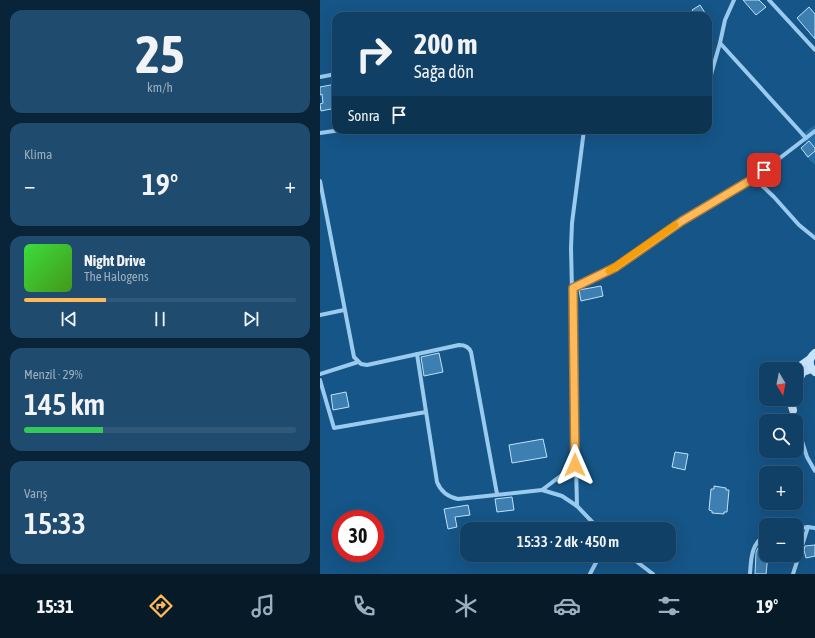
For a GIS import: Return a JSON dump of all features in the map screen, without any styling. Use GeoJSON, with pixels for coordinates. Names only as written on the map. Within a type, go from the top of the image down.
{"type":"FeatureCollection","features":[{"type":"Feature","properties":{"kind":"street"},"geometry":{"type":"LineString","coordinates":[[712,71],[725,20],[734,0]]}},
{"type":"Feature","properties":{"kind":"street"},"geometry":{"type":"LineString","coordinates":[[769,0],[815,50]]}},
{"type":"Feature","properties":{"kind":"street"},"geometry":{"type":"LineString","coordinates":[[720,43],[806,138]]}},
{"type":"Feature","properties":{"kind":"street"},"geometry":{"type":"LineString","coordinates":[[320,77],[332,75]]}},
{"type":"Feature","properties":{"kind":"street"},"geometry":{"type":"LineString","coordinates":[[320,133],[332,131]]}},
{"type":"Feature","properties":{"kind":"street"},"geometry":{"type":"LineString","coordinates":[[573,288],[616,267],[682,221],[754,178],[815,131]]}},
{"type":"Feature","properties":{"kind":"street"},"geometry":{"type":"LineString","coordinates":[[577,506],[571,248],[572,224],[583,134]]}},
{"type":"Feature","properties":{"kind":"street"},"geometry":{"type":"LineString","coordinates":[[754,178],[774,196],[799,225],[815,238]]}},
{"type":"Feature","properties":{"kind":"street"},"geometry":{"type":"LineString","coordinates":[[320,181],[352,354],[358,362],[367,365],[462,345],[466,346],[470,350],[497,494]]}},
{"type":"Feature","properties":{"kind":"street"},"geometry":{"type":"LineString","coordinates":[[320,315],[344,310]]}},
{"type":"Feature","properties":{"kind":"street"},"geometry":{"type":"LineString","coordinates":[[417,354],[437,482],[443,492],[458,499],[542,490],[562,496],[577,506],[592,522]]}},
{"type":"Feature","properties":{"kind":"street"},"geometry":{"type":"LineString","coordinates":[[803,372],[813,370],[810,366],[813,356]]}},
{"type":"Feature","properties":{"kind":"street"},"geometry":{"type":"LineString","coordinates":[[803,364],[813,356]]}},
{"type":"Feature","properties":{"kind":"street"},"geometry":{"type":"LineString","coordinates":[[320,374],[358,362]]}},
{"type":"Feature","properties":{"kind":"street"},"geometry":{"type":"LineString","coordinates":[[320,380],[334,428],[426,412]]}},
{"type":"Feature","properties":{"kind":"street"},"geometry":{"type":"LineString","coordinates":[[792,406],[794,414]]}},
{"type":"Feature","properties":{"kind":"street"},"geometry":{"type":"LineString","coordinates":[[793,406],[793,410]]}},
{"type":"Feature","properties":{"kind":"street"},"geometry":{"type":"LineString","coordinates":[[803,444],[807,457],[815,471]]}},
{"type":"Feature","properties":{"kind":"street"},"geometry":{"type":"LineString","coordinates":[[542,490],[575,465]]}},
{"type":"Feature","properties":{"kind":"street"},"geometry":{"type":"LineString","coordinates":[[793,574],[808,527]]}},
{"type":"Feature","properties":{"kind":"street"},"geometry":{"type":"LineString","coordinates":[[803,528],[815,528]]}},
{"type":"Feature","properties":{"kind":"street"},"geometry":{"type":"LineString","coordinates":[[750,574],[751,557],[754,546],[759,540]]}},
{"type":"Feature","properties":{"kind":"street"},"geometry":{"type":"LineString","coordinates":[[590,574],[596,562]]}},
{"type":"Feature","properties":{"kind":"street"},"geometry":{"type":"LineString","coordinates":[[637,562],[653,574]]}},
{"type":"Feature","properties":{"kind":"street"},"geometry":{"type":"LineString","coordinates":[[644,574],[645,568]]}},
{"type":"Feature","properties":{"kind":"shaded area"},"geometry":{"type":"Polygon","coordinates":[[[815,125],[815,165],[804,155],[811,148],[800,136],[815,125]]]}},
{"type":"Feature","properties":{"kind":"building"},"geometry":{"type":"Polygon","coordinates":[[[743,0],[759,0],[766,7],[756,15],[743,0]]]}},
{"type":"Feature","properties":{"kind":"building"},"geometry":{"type":"Polygon","coordinates":[[[700,5],[704,12],[693,12],[692,10],[700,5]]]}},
{"type":"Feature","properties":{"kind":"building"},"geometry":{"type":"Polygon","coordinates":[[[809,7],[815,14],[815,39],[797,18],[809,7]]]}},
{"type":"Feature","properties":{"kind":"building"},"geometry":{"type":"Polygon","coordinates":[[[332,85],[332,109],[321,111],[320,104],[323,103],[322,94],[320,95],[320,87],[332,85]]]}},
{"type":"Feature","properties":{"kind":"building"},"geometry":{"type":"Polygon","coordinates":[[[809,141],[815,148],[815,151],[808,157],[801,148],[809,141]]]}},
{"type":"Feature","properties":{"kind":"building"},"geometry":{"type":"Polygon","coordinates":[[[601,286],[603,296],[581,301],[579,290],[601,286]]]}},
{"type":"Feature","properties":{"kind":"building"},"geometry":{"type":"Polygon","coordinates":[[[439,353],[443,372],[424,376],[421,357],[439,353]]]}},
{"type":"Feature","properties":{"kind":"building"},"geometry":{"type":"Polygon","coordinates":[[[346,392],[349,407],[333,410],[331,395],[346,392]]]}},
{"type":"Feature","properties":{"kind":"building"},"geometry":{"type":"Polygon","coordinates":[[[543,439],[547,457],[512,463],[509,445],[543,439]]]}},
{"type":"Feature","properties":{"kind":"building"},"geometry":{"type":"Polygon","coordinates":[[[675,452],[688,454],[685,470],[672,467],[675,452]]]}},
{"type":"Feature","properties":{"kind":"building"},"geometry":{"type":"Polygon","coordinates":[[[714,486],[729,490],[727,512],[724,512],[724,514],[712,513],[712,511],[709,510],[711,489],[714,489],[714,486]]]}},
{"type":"Feature","properties":{"kind":"building"},"geometry":{"type":"Polygon","coordinates":[[[512,497],[514,510],[497,512],[495,499],[512,497]]]}},
{"type":"Feature","properties":{"kind":"building"},"geometry":{"type":"Polygon","coordinates":[[[468,505],[470,515],[455,517],[457,527],[448,529],[444,509],[468,505]]]}},
{"type":"Feature","properties":{"kind":"building"},"geometry":{"type":"Polygon","coordinates":[[[815,545],[815,556],[806,558],[804,550],[805,546],[815,545]]]}},
{"type":"Feature","properties":{"kind":"building"},"geometry":{"type":"Polygon","coordinates":[[[759,546],[759,562],[767,562],[766,574],[755,574],[756,552],[759,546]]]}},
{"type":"Feature","properties":{"kind":"slow traffic"},"geometry":{"type":"LineString","coordinates":[[609,271],[675,225]]}},
{"type":"Feature","properties":{"kind":"route"},"geometry":{"type":"LineString","coordinates":[[575,465],[573,288],[616,267],[682,221],[754,178],[764,170]]}}]}
